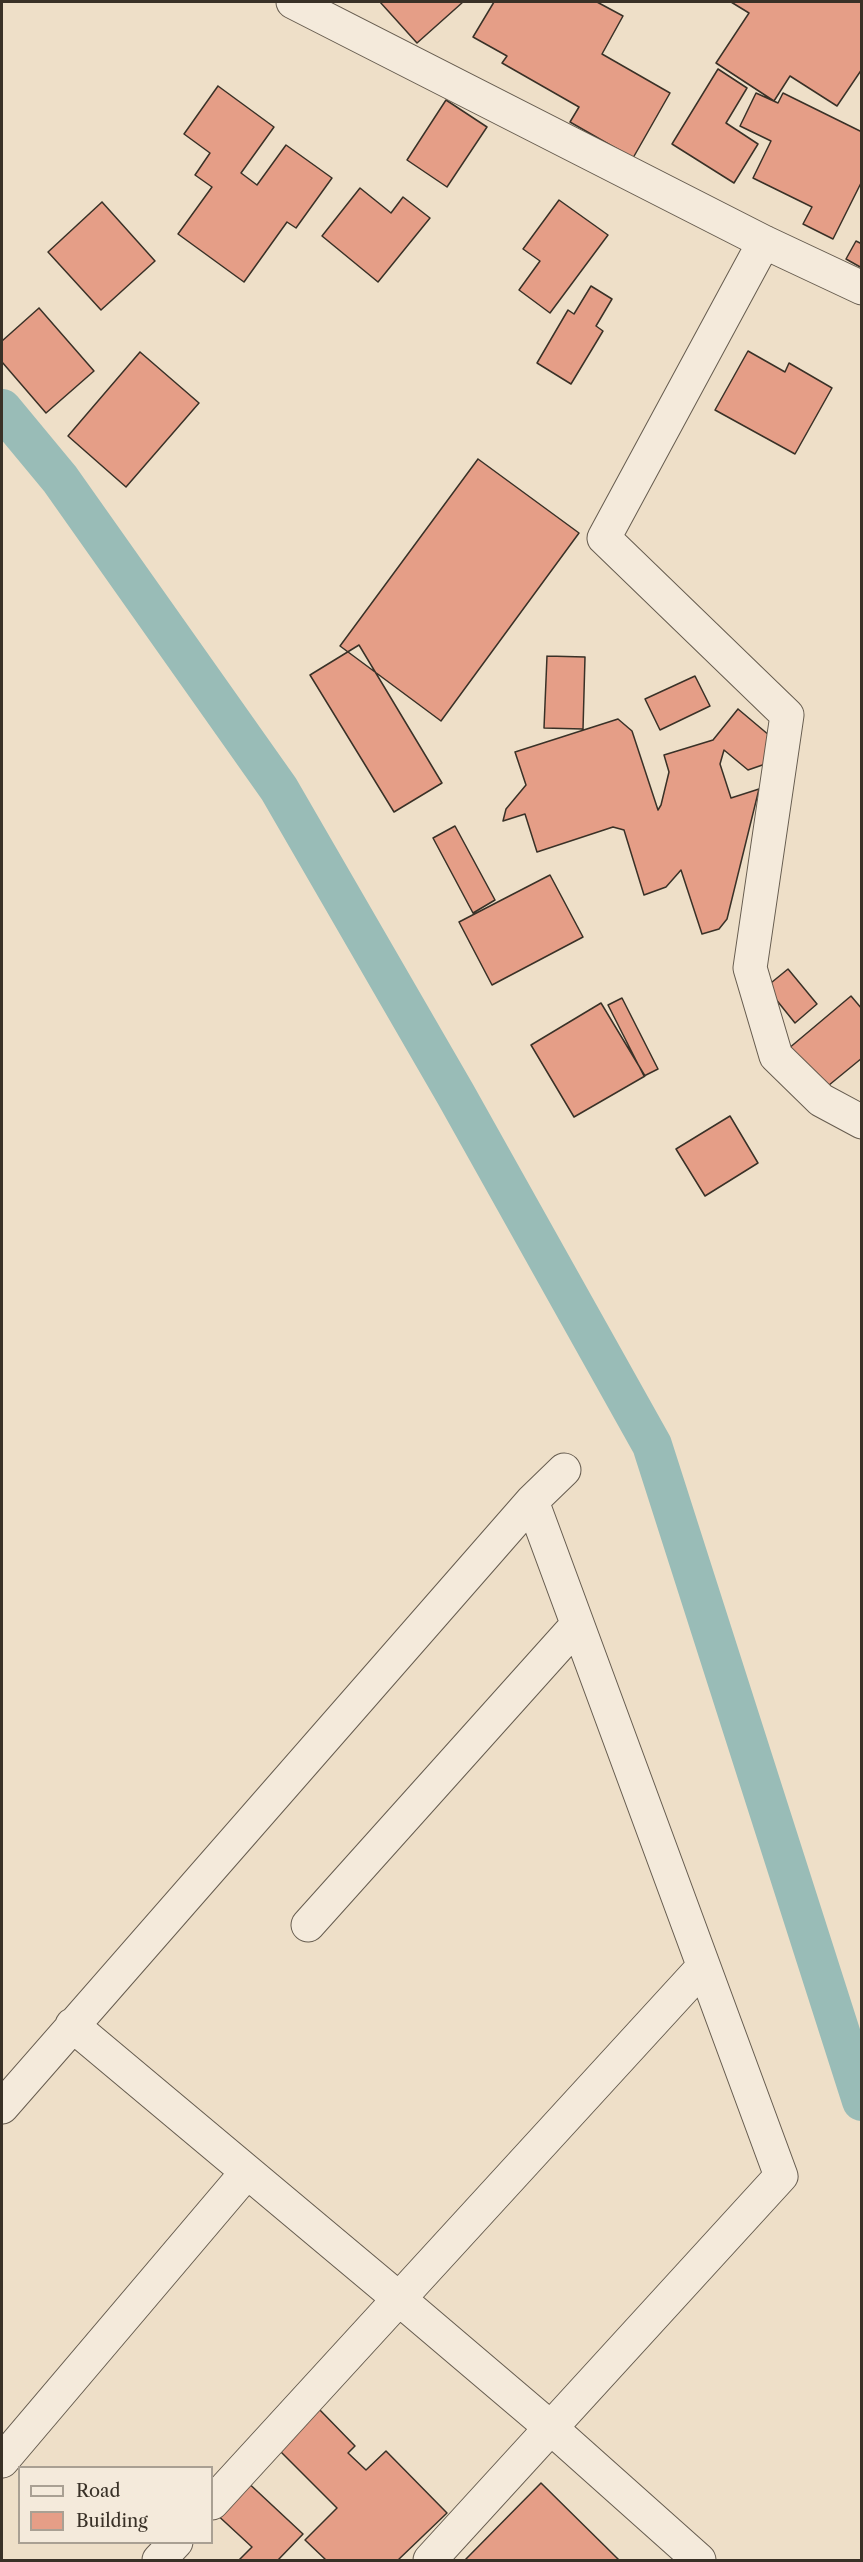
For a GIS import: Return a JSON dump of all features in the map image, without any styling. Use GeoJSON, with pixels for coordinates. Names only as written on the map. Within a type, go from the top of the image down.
{"type":"FeatureCollection","features":[{"type":"Feature","properties":{"kind":"street"},"geometry":{"type":"LineString","coordinates":[[293,2],[764,242],[861,288]]}},
{"type":"Feature","properties":{"kind":"street"},"geometry":{"type":"LineString","coordinates":[[764,242],[604,538],[787,715],[750,968],[776,1056],[821,1100],[861,1122]]}},
{"type":"Feature","properties":{"kind":"street"},"geometry":{"type":"LineString","coordinates":[[2,2107],[532,1501],[564,1470]]}},
{"type":"Feature","properties":{"kind":"street"},"geometry":{"type":"LineString","coordinates":[[430,2560],[781,2176],[532,1501]]}},
{"type":"Feature","properties":{"kind":"street"},"geometry":{"type":"LineString","coordinates":[[308,1925],[577,1625]]}},
{"type":"Feature","properties":{"kind":"street"},"geometry":{"type":"LineString","coordinates":[[213,2502],[703,1967]]}},
{"type":"Feature","properties":{"kind":"street"},"geometry":{"type":"LineString","coordinates":[[72,2025],[551,2428],[699,2560]]}},
{"type":"Feature","properties":{"kind":"street"},"geometry":{"type":"LineString","coordinates":[[2,2461],[247,2172]]}},
{"type":"Feature","properties":{"kind":"street"},"geometry":{"type":"LineString","coordinates":[[159,2560],[174,2544]]}},
{"type":"Feature","properties":{"kind":"building"},"geometry":{"type":"Polygon","coordinates":[[[380,2],[463,2],[417,43],[380,2]]]}},
{"type":"Feature","properties":{"kind":"building"},"geometry":{"type":"Polygon","coordinates":[[[494,2],[597,2],[623,16],[602,54],[670,93],[633,158],[570,122],[579,107],[502,63],[507,56],[473,37],[494,2]]]}},
{"type":"Feature","properties":{"kind":"building"},"geometry":{"type":"Polygon","coordinates":[[[731,2],[862,2],[862,69],[837,106],[790,76],[774,101],[716,63],[749,13],[731,2]]]}},
{"type":"Feature","properties":{"kind":"building"},"geometry":{"type":"Polygon","coordinates":[[[718,69],[747,88],[726,123],[758,144],[734,183],[672,144],[718,69]]]}},
{"type":"Feature","properties":{"kind":"building"},"geometry":{"type":"Polygon","coordinates":[[[218,86],[274,127],[241,173],[257,185],[286,145],[332,178],[296,228],[287,222],[244,282],[178,234],[212,187],[195,175],[210,153],[184,134],[218,86]]]}},
{"type":"Feature","properties":{"kind":"building"},"geometry":{"type":"Polygon","coordinates":[[[756,93],[778,103],[783,93],[862,132],[862,181],[833,239],[803,224],[812,207],[753,178],[771,141],[740,126],[756,93]]]}},
{"type":"Feature","properties":{"kind":"building"},"geometry":{"type":"Polygon","coordinates":[[[446,100],[487,127],[447,187],[407,160],[446,100]]]}},
{"type":"Feature","properties":{"kind":"building"},"geometry":{"type":"Polygon","coordinates":[[[360,188],[391,213],[403,197],[430,218],[378,282],[322,236],[360,188]]]}},
{"type":"Feature","properties":{"kind":"building"},"geometry":{"type":"Polygon","coordinates":[[[559,200],[608,235],[550,313],[519,290],[540,261],[523,249],[559,200]]]}},
{"type":"Feature","properties":{"kind":"building"},"geometry":{"type":"Polygon","coordinates":[[[102,202],[155,261],[101,310],[48,252],[102,202]]]}},
{"type":"Feature","properties":{"kind":"building"},"geometry":{"type":"Polygon","coordinates":[[[856,241],[862,244],[862,268],[846,259],[856,241]]]}},
{"type":"Feature","properties":{"kind":"building"},"geometry":{"type":"Polygon","coordinates":[[[591,286],[612,299],[596,326],[603,331],[571,384],[537,363],[568,310],[574,314],[591,286]]]}},
{"type":"Feature","properties":{"kind":"building"},"geometry":{"type":"Polygon","coordinates":[[[39,308],[94,371],[46,413],[2,362],[2,341],[39,308]]]}},
{"type":"Feature","properties":{"kind":"building"},"geometry":{"type":"Polygon","coordinates":[[[748,351],[785,372],[789,363],[832,388],[795,454],[715,410],[748,351]]]}},
{"type":"Feature","properties":{"kind":"building"},"geometry":{"type":"Polygon","coordinates":[[[140,352],[199,403],[126,487],[68,436],[140,352]]]}},
{"type":"Feature","properties":{"kind":"building"},"geometry":{"type":"Polygon","coordinates":[[[478,459],[579,533],[441,721],[340,646],[478,459]]]}},
{"type":"Feature","properties":{"kind":"building"},"geometry":{"type":"Polygon","coordinates":[[[359,645],[442,783],[394,812],[310,675],[359,645]]]}},
{"type":"Feature","properties":{"kind":"building"},"geometry":{"type":"Polygon","coordinates":[[[547,656],[585,657],[583,729],[544,728],[547,656]]]}},
{"type":"Feature","properties":{"kind":"building"},"geometry":{"type":"Polygon","coordinates":[[[695,676],[710,706],[660,730],[645,699],[695,676]]]}},
{"type":"Feature","properties":{"kind":"building"},"geometry":{"type":"Polygon","coordinates":[[[738,709],[776,741],[771,762],[748,770],[724,750],[720,764],[731,798],[759,789],[727,919],[719,929],[702,934],[681,870],[666,887],[644,895],[624,830],[613,827],[537,852],[525,814],[503,821],[506,809],[526,785],[515,752],[618,719],[632,731],[658,810],[669,772],[664,755],[713,740],[738,709]]]}},
{"type":"Feature","properties":{"kind":"building"},"geometry":{"type":"Polygon","coordinates":[[[455,826],[495,900],[473,913],[433,838],[455,826]]]}},
{"type":"Feature","properties":{"kind":"building"},"geometry":{"type":"Polygon","coordinates":[[[550,875],[583,937],[492,985],[459,922],[550,875]]]}},
{"type":"Feature","properties":{"kind":"building"},"geometry":{"type":"Polygon","coordinates":[[[788,969],[817,1004],[795,1023],[766,987],[788,969]]]}},
{"type":"Feature","properties":{"kind":"building"},"geometry":{"type":"Polygon","coordinates":[[[851,996],[862,1009],[862,1058],[823,1090],[788,1049],[851,996]]]}},
{"type":"Feature","properties":{"kind":"building"},"geometry":{"type":"Polygon","coordinates":[[[622,998],[658,1069],[644,1076],[608,1005],[622,998]]]}},
{"type":"Feature","properties":{"kind":"building"},"geometry":{"type":"Polygon","coordinates":[[[601,1003],[645,1076],[574,1117],[531,1045],[601,1003]]]}},
{"type":"Feature","properties":{"kind":"building"},"geometry":{"type":"Polygon","coordinates":[[[730,1116],[758,1163],[705,1196],[676,1149],[730,1116]]]}},
{"type":"Feature","properties":{"kind":"building"},"geometry":{"type":"Polygon","coordinates":[[[317,2407],[355,2446],[348,2453],[366,2470],[386,2451],[447,2513],[398,2560],[326,2560],[305,2540],[337,2508],[276,2447],[317,2407]]]}},
{"type":"Feature","properties":{"kind":"building"},"geometry":{"type":"Polygon","coordinates":[[[243,2478],[303,2534],[278,2560],[239,2560],[252,2547],[213,2511],[243,2478]]]}},
{"type":"Feature","properties":{"kind":"building"},"geometry":{"type":"Polygon","coordinates":[[[541,2483],[619,2560],[465,2560],[541,2483]]]}},
{"type":"Feature","properties":{"kind":"waterway"},"geometry":{"type":"LineString","coordinates":[[2,409],[60,479],[279,789],[456,1095],[652,1445],[862,2101]]}}]}
